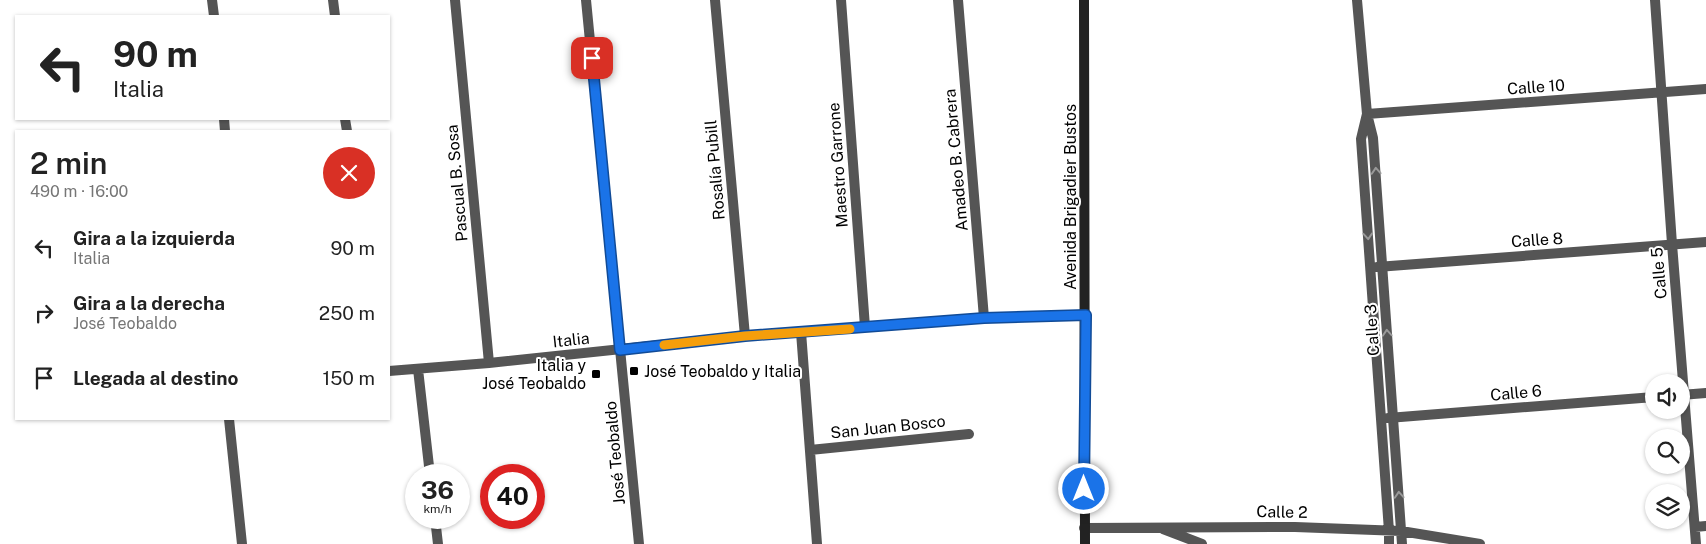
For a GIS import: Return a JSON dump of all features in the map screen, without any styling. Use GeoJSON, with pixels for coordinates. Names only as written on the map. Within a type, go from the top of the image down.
{"type":"FeatureCollection","features":[{"type":"Feature","properties":{"kind":"street"},"geometry":{"type":"LineString","coordinates":[[212,0],[214,15]]}},
{"type":"Feature","properties":{"kind":"street"},"geometry":{"type":"LineString","coordinates":[[333,0],[335,15]]}},
{"type":"Feature","properties":{"kind":"street","name":"Pascual B. Sosa"},"geometry":{"type":"LineString","coordinates":[[456,0],[489,363]]}},
{"type":"Feature","properties":{"kind":"street","name":"José Teobaldo"},"geometry":{"type":"LineString","coordinates":[[586,0],[639,544]]}},
{"type":"Feature","properties":{"kind":"street","name":"Rosalía Pubill"},"geometry":{"type":"LineString","coordinates":[[716,0],[745,336]]}},
{"type":"Feature","properties":{"kind":"street","name":"Maestro Garrone"},"geometry":{"type":"LineString","coordinates":[[841,0],[865,327]]}},
{"type":"Feature","properties":{"kind":"street","name":"Amadeo B. Cabrera"},"geometry":{"type":"LineString","coordinates":[[958,0],[984,318]]}},
{"type":"Feature","properties":{"kind":"street","name":"Avenida Brigadier Bustos"},"geometry":{"type":"LineString","coordinates":[[1084,0],[1085,544]]}},
{"type":"Feature","properties":{"kind":"street","name":"Calle 3"},"geometry":{"type":"LineString","coordinates":[[1357,0],[1367,114],[1374,138],[1402,544]]}},
{"type":"Feature","properties":{"kind":"street","name":"Calle 5"},"geometry":{"type":"LineString","coordinates":[[1655,0],[1682,374]]}},
{"type":"Feature","properties":{"kind":"street","name":"Calle 10"},"geometry":{"type":"LineString","coordinates":[[1367,114],[1706,89]]}},
{"type":"Feature","properties":{"kind":"street","name":"Calle 3"},"geometry":{"type":"LineString","coordinates":[[1367,114],[1361,139],[1389,544]]}},
{"type":"Feature","properties":{"kind":"street","name":"Calle 8"},"geometry":{"type":"LineString","coordinates":[[1371,268],[1706,242]]}},
{"type":"Feature","properties":{"kind":"street","name":"Italia"},"geometry":{"type":"LineString","coordinates":[[390,371],[489,363],[745,336],[984,318],[1086,315]]}},
{"type":"Feature","properties":{"kind":"street"},"geometry":{"type":"LineString","coordinates":[[801,332],[817,544]]}},
{"type":"Feature","properties":{"kind":"street"},"geometry":{"type":"LineString","coordinates":[[418,369],[429,464]]}},
{"type":"Feature","properties":{"kind":"street"},"geometry":{"type":"LineString","coordinates":[[1690,394],[1706,393]]}},
{"type":"Feature","properties":{"kind":"street","name":"Calle 6"},"geometry":{"type":"LineString","coordinates":[[1381,419],[1645,398]]}},
{"type":"Feature","properties":{"kind":"street","name":"Calle 5"},"geometry":{"type":"LineString","coordinates":[[1685,419],[1696,544]]}},
{"type":"Feature","properties":{"kind":"street"},"geometry":{"type":"LineString","coordinates":[[229,420],[242,544]]}},
{"type":"Feature","properties":{"kind":"street","name":"San Juan Bosco"},"geometry":{"type":"LineString","coordinates":[[810,450],[969,434]]}},
{"type":"Feature","properties":{"kind":"street"},"geometry":{"type":"LineString","coordinates":[[1695,527],[1706,526]]}},
{"type":"Feature","properties":{"kind":"street"},"geometry":{"type":"LineString","coordinates":[[1157,527],[1202,544]]}},
{"type":"Feature","properties":{"kind":"street","name":"Calle 2"},"geometry":{"type":"LineString","coordinates":[[1084,528],[1295,527],[1401,531],[1480,544]]}},
{"type":"Feature","properties":{"kind":"street"},"geometry":{"type":"LineString","coordinates":[[436,529],[438,544]]}},
{"type":"Feature","properties":{"kind":"slow traffic"},"geometry":{"type":"LineString","coordinates":[[664,345],[745,336],[850,329]]}},
{"type":"Feature","properties":{"kind":"place","name":"José Teobaldo y Italia"},"geometry":{"type":"Point","coordinates":[634,371]}},
{"type":"Feature","properties":{"kind":"place","name":"Italia y José Teobaldo"},"geometry":{"type":"Point","coordinates":[596,374]}},
{"type":"Feature","properties":{"kind":"route"},"geometry":{"type":"LineString","coordinates":[[592,58],[620,350],[745,336],[984,318],[1086,315],[1084,489]]}}]}
